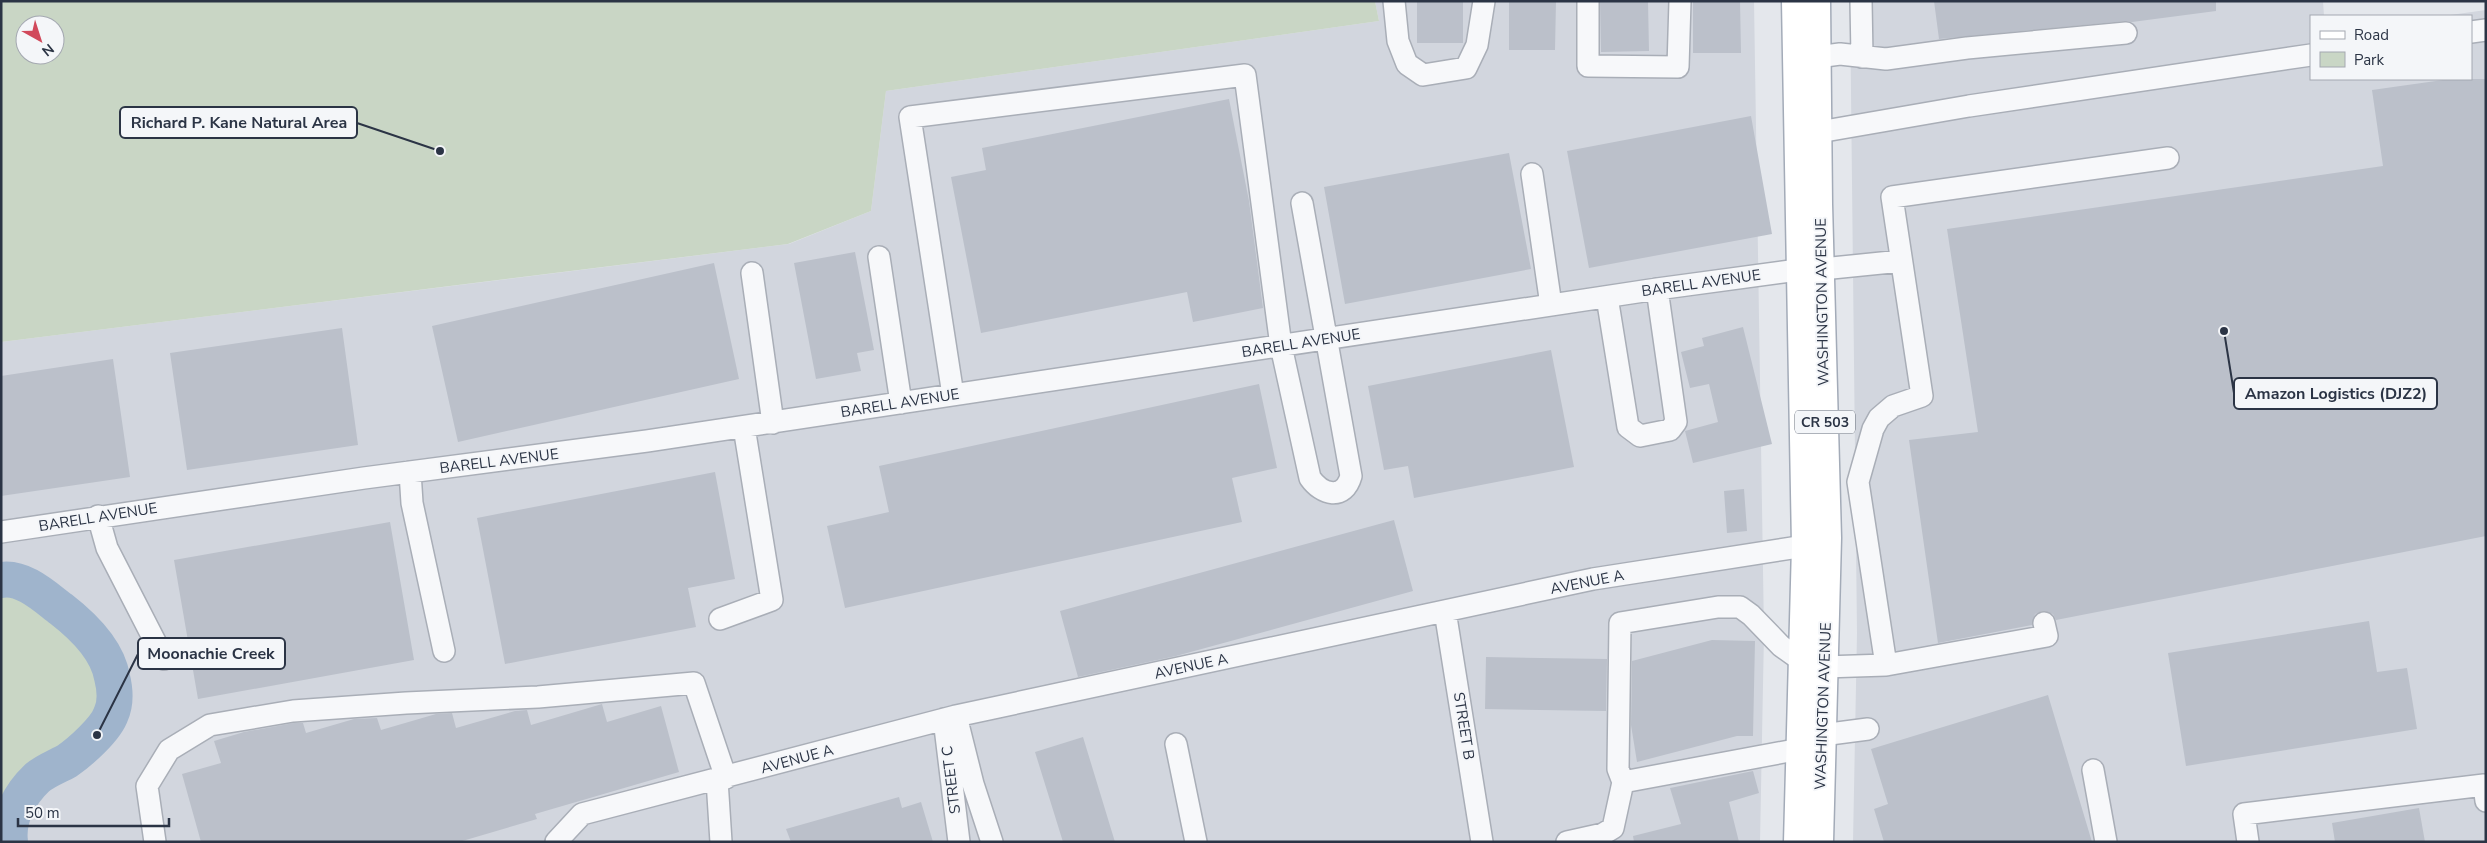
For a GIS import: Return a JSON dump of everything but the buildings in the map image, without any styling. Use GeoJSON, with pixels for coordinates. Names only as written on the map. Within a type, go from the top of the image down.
{"type":"FeatureCollection","features":[{"type":"Feature","properties":{"kind":"main road","name":"WASHINGTON AVENUE"},"geometry":{"type":"LineString","coordinates":[[1795,1],[1810,270],[1828,538],[1813,664],[1800,749],[1797,842]]}},
{"type":"Feature","properties":{"kind":"main road","name":"WASHINGTON AVENUE"},"geometry":{"type":"LineString","coordinates":[[1817,1],[1819,132],[1810,270],[1805,546],[1813,664],[1822,735],[1820,842]]}},
{"type":"Feature","properties":{"kind":"street"},"geometry":{"type":"LineString","coordinates":[[1394,1],[1398,41],[1407,64],[1423,75],[1466,68],[1477,45],[1484,1]]}},
{"type":"Feature","properties":{"kind":"street"},"geometry":{"type":"LineString","coordinates":[[1588,1],[1588,66],[1678,67],[1680,1]]}},
{"type":"Feature","properties":{"kind":"street"},"geometry":{"type":"LineString","coordinates":[[1861,1],[1862,57]]}},
{"type":"Feature","properties":{"kind":"street"},"geometry":{"type":"LineString","coordinates":[[2472,32],[2486,30]]}},
{"type":"Feature","properties":{"kind":"street"},"geometry":{"type":"LineString","coordinates":[[1817,57],[1840,54],[1886,59],[1967,48],[2126,33]]}},
{"type":"Feature","properties":{"kind":"street"},"geometry":{"type":"LineString","coordinates":[[1819,132],[1978,104],[2310,55]]}},
{"type":"Feature","properties":{"kind":"street"},"geometry":{"type":"LineString","coordinates":[[953,395],[910,117],[1245,75],[1281,346],[1310,478],[1317,488],[1332,493],[1342,491],[1349,484],[1351,476],[1328,339],[1302,203]]}},
{"type":"Feature","properties":{"kind":"street"},"geometry":{"type":"LineString","coordinates":[[1885,657],[1858,482],[1873,429],[1879,418],[1893,406],[1922,396],[1892,197],[2168,158]]}},
{"type":"Feature","properties":{"kind":"street"},"geometry":{"type":"LineString","coordinates":[[1532,174],[1552,305]]}},
{"type":"Feature","properties":{"kind":"street"},"geometry":{"type":"LineString","coordinates":[[879,257],[901,403]]}},
{"type":"Feature","properties":{"kind":"street","name":"BARELL AVENUE"},"geometry":{"type":"LineString","coordinates":[[1,532],[98,516],[773,423],[1656,289],[1901,261]]}},
{"type":"Feature","properties":{"kind":"street"},"geometry":{"type":"LineString","coordinates":[[752,273],[773,423]]}},
{"type":"Feature","properties":{"kind":"street"},"geometry":{"type":"LineString","coordinates":[[1607,297],[1628,427],[1640,436],[1670,430],[1676,422],[1656,289]]}},
{"type":"Feature","properties":{"kind":"street"},"geometry":{"type":"LineString","coordinates":[[720,620],[772,600],[744,427]]}},
{"type":"Feature","properties":{"kind":"street"},"geometry":{"type":"LineString","coordinates":[[410,472],[412,503],[444,651]]}},
{"type":"Feature","properties":{"kind":"street"},"geometry":{"type":"LineString","coordinates":[[98,516],[107,548],[164,659]]}},
{"type":"Feature","properties":{"kind":"street","name":"AVENUE A"},"geometry":{"type":"LineString","coordinates":[[556,842],[582,814],[950,718],[1593,579],[1805,546]]}},
{"type":"Feature","properties":{"kind":"street"},"geometry":{"type":"LineString","coordinates":[[1567,842],[1603,834],[1613,828],[1623,782],[1618,769],[1620,624],[1718,607],[1740,607],[1751,615],[1781,646],[1813,664],[1885,657],[2047,636],[2044,623]]}},
{"type":"Feature","properties":{"kind":"street","name":"STREET B"},"geometry":{"type":"LineString","coordinates":[[1446,611],[1482,842]]}},
{"type":"Feature","properties":{"kind":"street"},"geometry":{"type":"LineString","coordinates":[[155,842],[146,786],[169,750],[210,725],[293,711],[406,703],[538,697],[694,683],[721,779],[721,842]]}},
{"type":"Feature","properties":{"kind":"street"},"geometry":{"type":"LineString","coordinates":[[950,718],[992,842]]}},
{"type":"Feature","properties":{"kind":"street","name":"STREET C"},"geometry":{"type":"LineString","coordinates":[[950,718],[959,842]]}},
{"type":"Feature","properties":{"kind":"street"},"geometry":{"type":"LineString","coordinates":[[1822,735],[1868,729]]}},
{"type":"Feature","properties":{"kind":"street"},"geometry":{"type":"LineString","coordinates":[[1176,744],[1196,842]]}},
{"type":"Feature","properties":{"kind":"street"},"geometry":{"type":"LineString","coordinates":[[1623,782],[1800,749]]}},
{"type":"Feature","properties":{"kind":"street"},"geometry":{"type":"LineString","coordinates":[[2093,770],[2106,842]]}},
{"type":"Feature","properties":{"kind":"street"},"geometry":{"type":"LineString","coordinates":[[2248,842],[2244,814],[2484,785],[2486,801]]}},
{"type":"Feature","properties":{"kind":"shaded area"},"geometry":{"type":"Polygon","coordinates":[[[1375,1],[1754,1],[1764,633],[1760,842],[1,842],[1,342],[789,244],[871,211],[886,91],[1379,21],[1375,1]]]}},
{"type":"Feature","properties":{"kind":"shaded area"},"geometry":{"type":"Polygon","coordinates":[[[1850,1],[2323,1],[2324,15],[2310,15],[2310,80],[2472,80],[2472,15],[2450,15],[2486,10],[2486,842],[1853,842],[1857,633],[1850,1]]]}},
{"type":"Feature","properties":{"kind":"green space"},"geometry":{"type":"Polygon","coordinates":[[[1,1],[1375,1],[1379,21],[886,91],[871,211],[788,244],[1,342],[1,1]]]}},
{"type":"Feature","properties":{"kind":"green space"},"geometry":{"type":"Polygon","coordinates":[[[10,578],[50,600],[86,630],[103,654],[110,670],[113,700],[109,714],[93,739],[67,760],[41,775],[26,791],[13,815],[10,842],[1,842],[1,580],[10,578]]]}},
{"type":"Feature","properties":{"kind":"waterway"},"geometry":{"type":"LineString","coordinates":[[1,580],[17,581],[33,588],[85,631],[105,657],[114,686],[114,705],[104,726],[67,761],[37,778],[25,791],[13,815],[10,842]]}},
{"type":"Feature","properties":{"kind":"place","name":"Richard P. Kane Natural Area"},"geometry":{"type":"Point","coordinates":[440,151]}},
{"type":"Feature","properties":{"kind":"place","name":"Amazon Logistics (DJZ2)"},"geometry":{"type":"Point","coordinates":[2224,331]}},
{"type":"Feature","properties":{"kind":"place","name":"Moonachie Creek"},"geometry":{"type":"Point","coordinates":[97,735]}}]}
